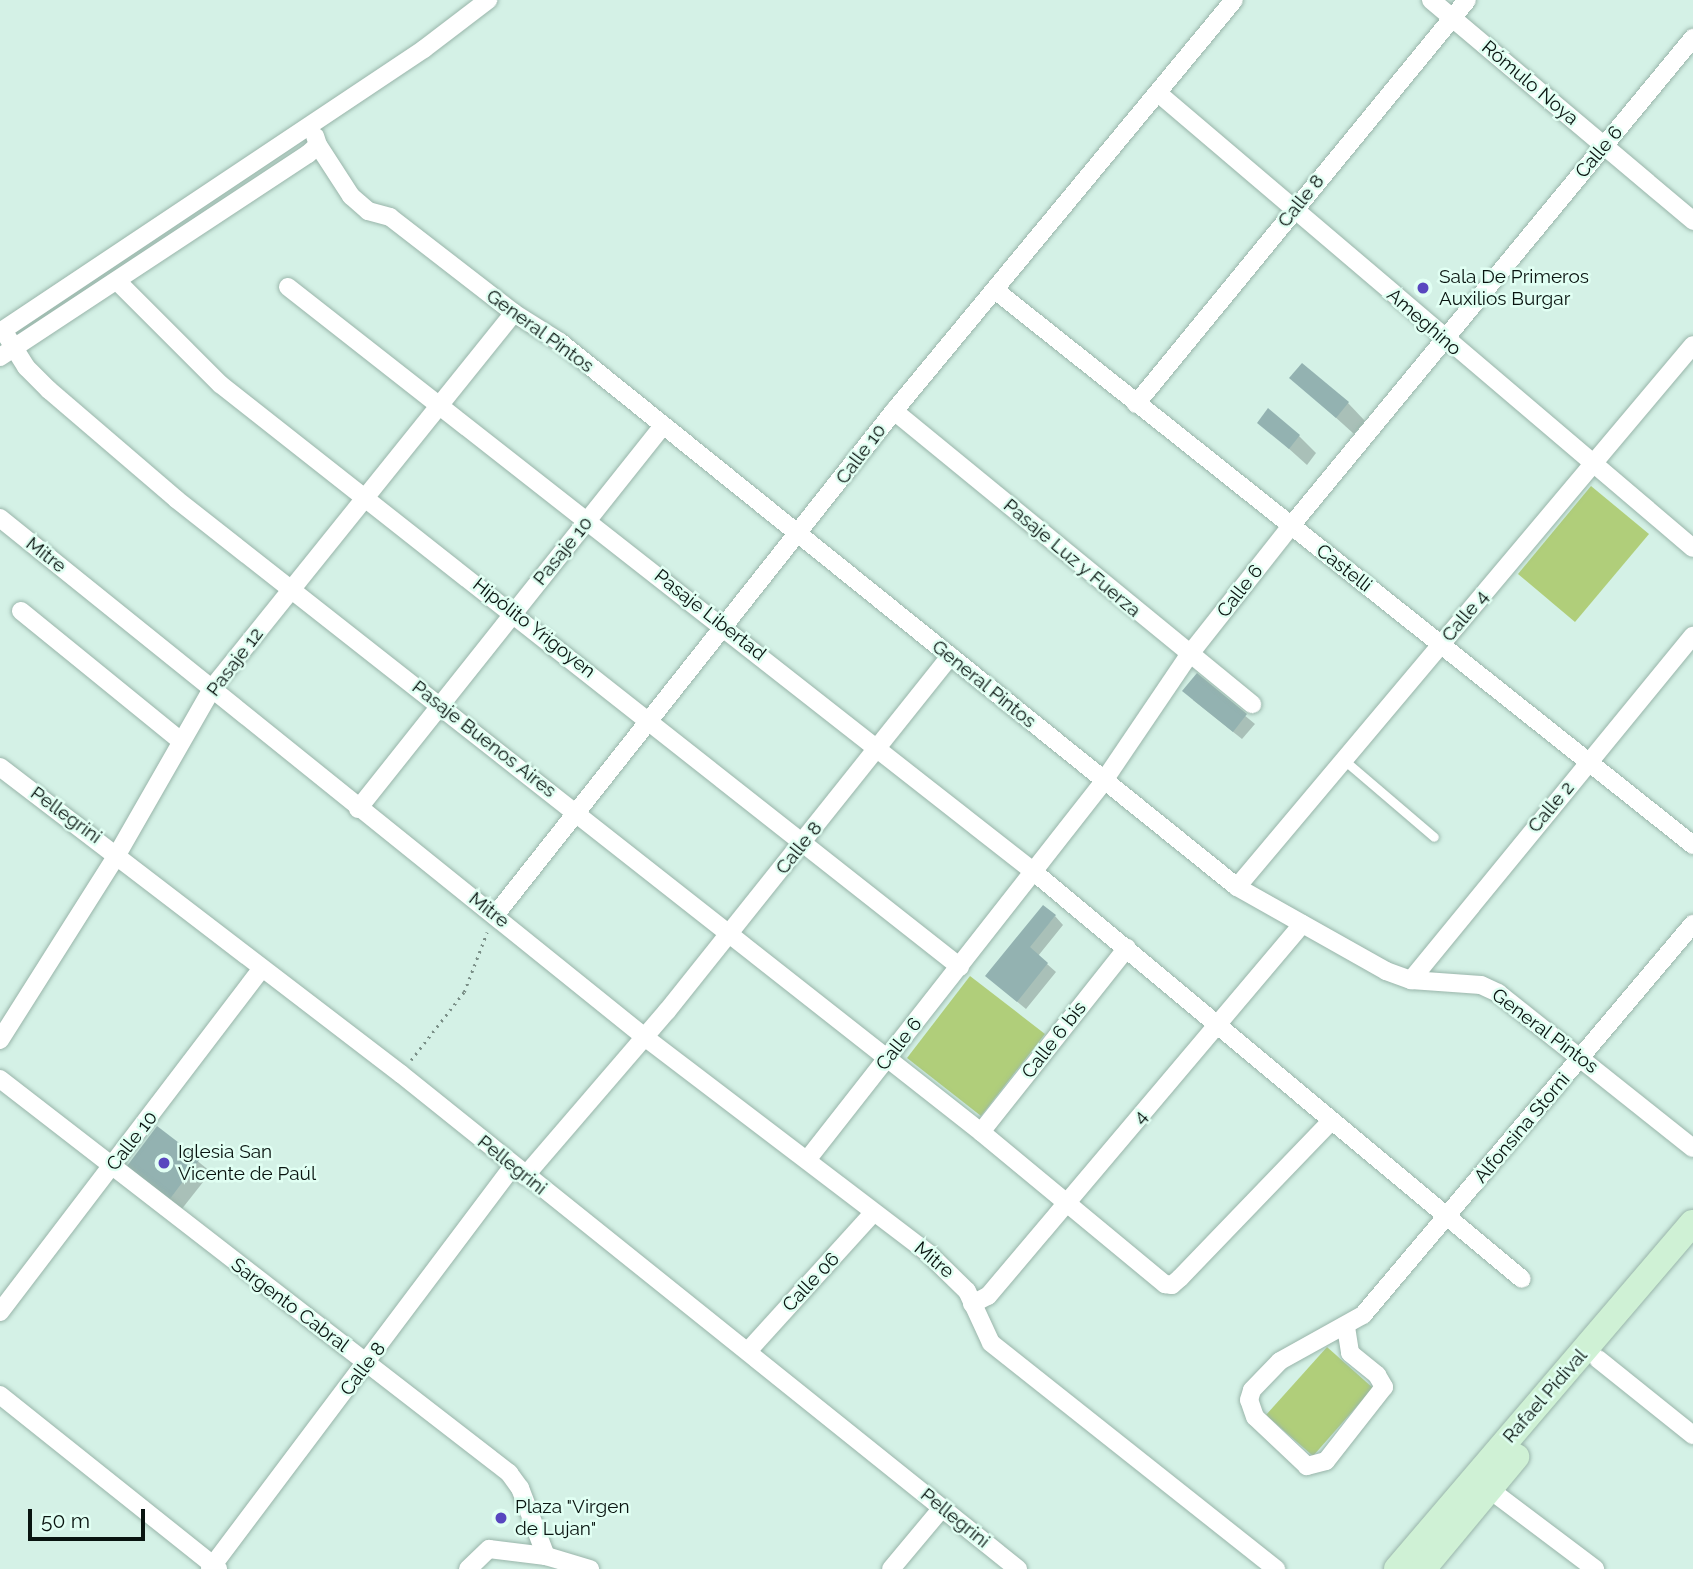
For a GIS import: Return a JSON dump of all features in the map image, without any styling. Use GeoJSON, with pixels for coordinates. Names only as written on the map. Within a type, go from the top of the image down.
{"type":"FeatureCollection","features":[{"type":"Feature","properties":{"kind":"street"},"geometry":{"type":"LineString","coordinates":[[2,331],[312,124],[488,0]]}},
{"type":"Feature","properties":{"kind":"street","name":"Calle 10"},"geometry":{"type":"LineString","coordinates":[[496,914],[800,535],[894,411],[1234,0]]}},
{"type":"Feature","properties":{"kind":"street","name":"Rómulo Noya"},"geometry":{"type":"LineString","coordinates":[[1431,0],[1693,221]]}},
{"type":"Feature","properties":{"kind":"street","name":"Calle 8"},"geometry":{"type":"LineString","coordinates":[[1136,404],[1467,0]]}},
{"type":"Feature","properties":{"kind":"street","name":"Calle 6"},"geometry":{"type":"LineString","coordinates":[[807,1160],[1103,782],[1189,656],[1290,527],[1443,338],[1693,38]]}},
{"type":"Feature","properties":{"kind":"street","name":"Ameghino"},"geometry":{"type":"LineString","coordinates":[[1158,93],[1592,465],[1693,548]]}},
{"type":"Feature","properties":{"kind":"street","name":"General Pintos"},"geometry":{"type":"LineString","coordinates":[[312,124],[318,145],[351,196],[368,211],[390,217],[513,313],[560,342],[1103,782],[1237,887],[1386,971],[1411,980],[1481,985],[1581,1057],[1693,1149]]}},
{"type":"Feature","properties":{"kind":"street"},"geometry":{"type":"LineString","coordinates":[[7,353],[318,145]]}},
{"type":"Feature","properties":{"kind":"street","name":"Hipólito Yrigoyen"},"geometry":{"type":"LineString","coordinates":[[117,281],[220,384],[650,719],[960,967]]}},
{"type":"Feature","properties":{"kind":"street","name":"Pasaje Libertad"},"geometry":{"type":"LineString","coordinates":[[288,287],[725,626],[1034,872],[1219,1024],[1446,1219],[1522,1279]]}},
{"type":"Feature","properties":{"kind":"street","name":"Castelli"},"geometry":{"type":"LineString","coordinates":[[995,290],[1693,845]]}},
{"type":"Feature","properties":{"kind":"street","name":"Pasaje 12"},"geometry":{"type":"LineString","coordinates":[[0,1040],[118,853],[213,687],[442,405],[513,313]]}},
{"type":"Feature","properties":{"kind":"street","name":"Pasaje Buenos Aires"},"geometry":{"type":"LineString","coordinates":[[2,331],[7,353],[291,589],[576,811],[727,936],[888,1058],[1165,1284],[1172,1285],[1331,1121]]}},
{"type":"Feature","properties":{"kind":"street","name":"Calle 4"},"geometry":{"type":"LineString","coordinates":[[1237,887],[1693,345]]}},
{"type":"Feature","properties":{"kind":"street","name":"Pasaje Luz y Fuerza"},"geometry":{"type":"LineString","coordinates":[[894,411],[1189,656],[1252,704]]}},
{"type":"Feature","properties":{"kind":"street","name":"Pasaje 10"},"geometry":{"type":"LineString","coordinates":[[358,808],[663,426]]}},
{"type":"Feature","properties":{"kind":"street","name":"Mitre"},"geometry":{"type":"LineString","coordinates":[[0,518],[213,687],[358,808],[496,914],[642,1035],[943,1266],[972,1304],[991,1343],[1276,1569]]}},
{"type":"Feature","properties":{"kind":"street"},"geometry":{"type":"LineString","coordinates":[[21,611],[181,741]]}},
{"type":"Feature","properties":{"kind":"street","name":"Calle 2"},"geometry":{"type":"LineString","coordinates":[[1411,980],[1693,636]]}},
{"type":"Feature","properties":{"kind":"street","name":"Calle 8"},"geometry":{"type":"LineString","coordinates":[[214,1568],[367,1363],[519,1171],[727,936],[879,749],[950,656]]}},
{"type":"Feature","properties":{"kind":"street","name":"Pellegrini"},"geometry":{"type":"LineString","coordinates":[[0,767],[118,853],[401,1074],[1018,1569]]}},
{"type":"Feature","properties":{"kind":"street","name":"4"},"geometry":{"type":"LineString","coordinates":[[972,1304],[988,1296],[1302,924]]}},
{"type":"Feature","properties":{"kind":"street","name":"Alfonsina Storni"},"geometry":{"type":"LineString","coordinates":[[1346,1327],[1350,1353],[1377,1375],[1384,1387],[1326,1461],[1307,1466],[1255,1417],[1249,1400],[1252,1391],[1280,1361],[1346,1327],[1363,1315],[1693,924]]}},
{"type":"Feature","properties":{"kind":"street","name":"Calle 6 bis"},"geometry":{"type":"LineString","coordinates":[[981,1132],[1127,948]]}},
{"type":"Feature","properties":{"kind":"street","name":"Calle 10"},"geometry":{"type":"LineString","coordinates":[[0,1312],[112,1169],[262,968]]}},
{"type":"Feature","properties":{"kind":"street","name":"Sargento Cabral"},"geometry":{"type":"LineString","coordinates":[[0,1079],[112,1169],[509,1473],[520,1488],[546,1556]]}},
{"type":"Feature","properties":{"kind":"street","name":"Calle 06"},"geometry":{"type":"LineString","coordinates":[[748,1350],[873,1213]]}},
{"type":"Feature","properties":{"kind":"street","name":"Rafael Pidival"},"geometry":{"type":"LineString","coordinates":[[1423,1569],[1598,1359],[1692,1230]]}},
{"type":"Feature","properties":{"kind":"street","name":"Rafael Pidival"},"geometry":{"type":"LineString","coordinates":[[1397,1569],[1692,1230]]}},
{"type":"Feature","properties":{"kind":"street"},"geometry":{"type":"LineString","coordinates":[[1598,1359],[1693,1435]]}},
{"type":"Feature","properties":{"kind":"street"},"geometry":{"type":"LineString","coordinates":[[0,1395],[214,1568]]}},
{"type":"Feature","properties":{"kind":"street"},"geometry":{"type":"LineString","coordinates":[[1489,1489],[1595,1569]]}},
{"type":"Feature","properties":{"kind":"street"},"geometry":{"type":"LineString","coordinates":[[891,1569],[942,1508]]}},
{"type":"Feature","properties":{"kind":"street"},"geometry":{"type":"LineString","coordinates":[[468,1569],[484,1551],[498,1549],[546,1556],[590,1569]]}},
{"type":"Feature","properties":{"kind":"lane"},"geometry":{"type":"LineString","coordinates":[[1344,760],[1434,837]]}},
{"type":"Feature","properties":{"kind":"path"},"geometry":{"type":"LineString","coordinates":[[401,1074],[464,992],[496,914]]}},
{"type":"Feature","properties":{"kind":"green space"},"geometry":{"type":"Polygon","coordinates":[[[1591,486],[1649,534],[1575,622],[1518,574],[1591,486]]]}},
{"type":"Feature","properties":{"kind":"green space"},"geometry":{"type":"Polygon","coordinates":[[[970,976],[1045,1034],[981,1116],[907,1058],[970,976]]]}},
{"type":"Feature","properties":{"kind":"green space"},"geometry":{"type":"Polygon","coordinates":[[[1327,1347],[1373,1388],[1313,1456],[1266,1415],[1327,1347]]]}},
{"type":"Feature","properties":{"kind":"building"},"geometry":{"type":"Polygon","coordinates":[[[1302,363],[1349,402],[1336,418],[1289,378],[1302,363]]]}},
{"type":"Feature","properties":{"kind":"building"},"geometry":{"type":"Polygon","coordinates":[[[1268,408],[1300,435],[1289,449],[1257,423],[1268,408]]]}},
{"type":"Feature","properties":{"kind":"building"},"geometry":{"type":"Polygon","coordinates":[[[1197,673],[1247,714],[1233,732],[1182,691],[1197,673]]]}},
{"type":"Feature","properties":{"kind":"building"},"geometry":{"type":"Polygon","coordinates":[[[1043,905],[1056,915],[1030,947],[1048,963],[1017,1002],[985,976],[1043,905]]]}},
{"type":"Feature","properties":{"kind":"building","name":"Iglesia San Vicente de Paúl"},"geometry":{"type":"Polygon","coordinates":[[[157,1126],[200,1159],[169,1200],[127,1166],[157,1126]]]}},
{"type":"Feature","properties":{"kind":"place","name":"Sala De Primeros Auxilios Burgar"},"geometry":{"type":"Point","coordinates":[1423,288]}},
{"type":"Feature","properties":{"kind":"place","name":"Iglesia San Vicente de Paúl"},"geometry":{"type":"Point","coordinates":[164,1163]}},
{"type":"Feature","properties":{"kind":"place","name":"Plaza \"Virgen de Lujan\""},"geometry":{"type":"Point","coordinates":[501,1518]}}]}
